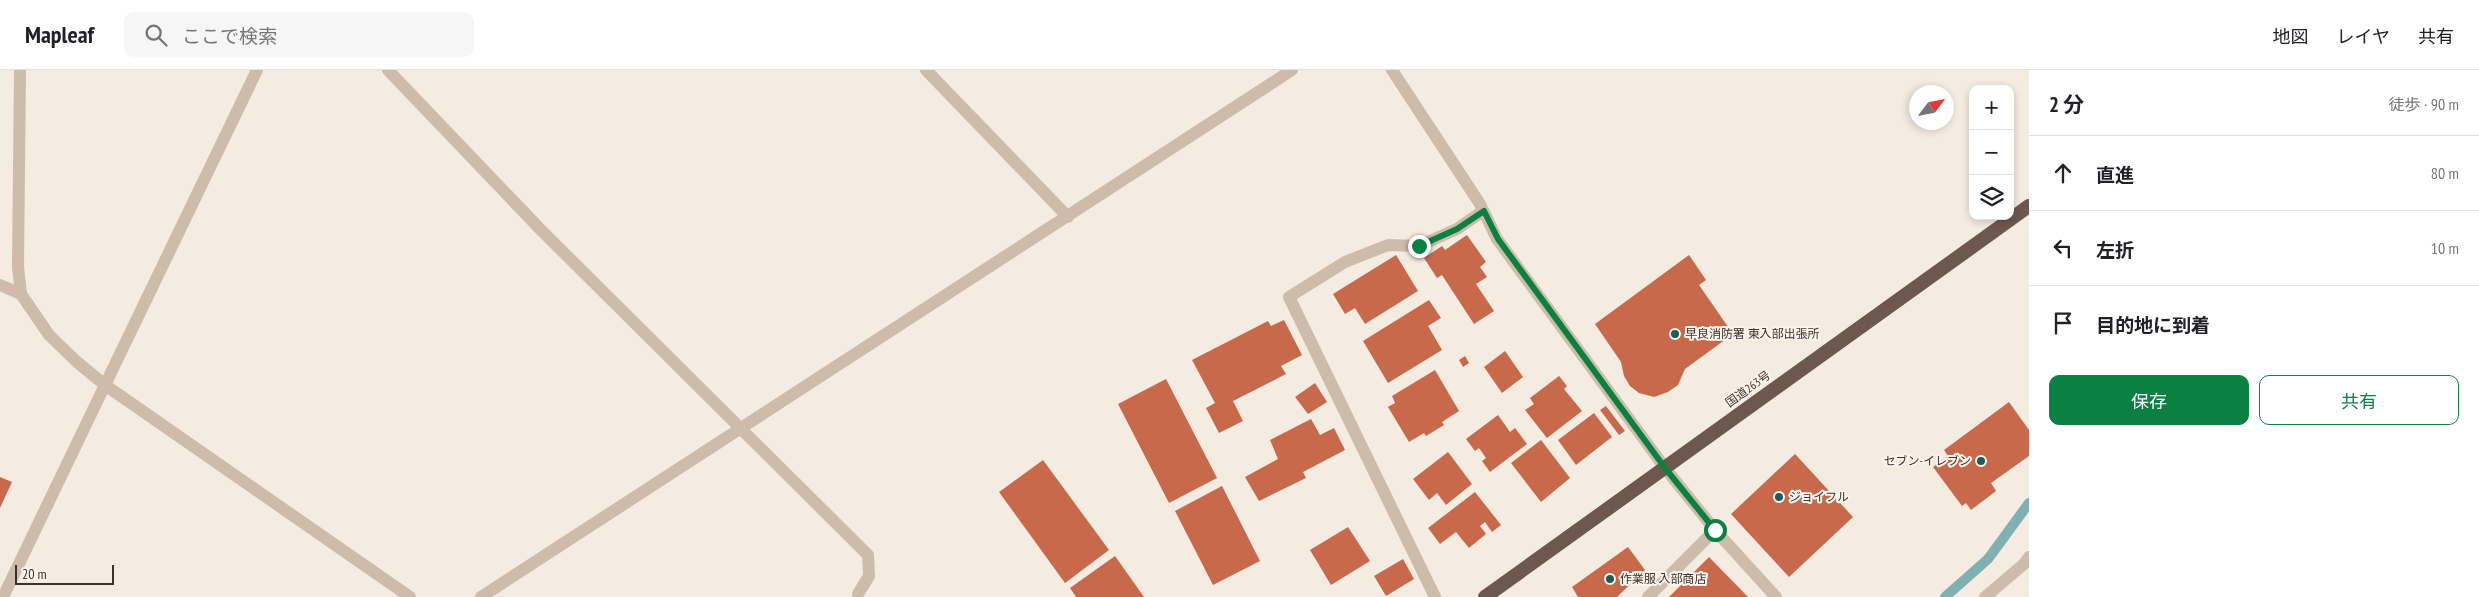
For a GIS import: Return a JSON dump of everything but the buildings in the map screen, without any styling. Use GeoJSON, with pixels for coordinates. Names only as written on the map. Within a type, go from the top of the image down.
{"type":"FeatureCollection","features":[{"type":"Feature","properties":{"kind":"highway","name":"国道263号"},"geometry":{"type":"LineString","coordinates":[[1485,597],[2029,206]]}},
{"type":"Feature","properties":{"kind":"street"},"geometry":{"type":"LineString","coordinates":[[20,70],[18,267],[21,294],[49,335],[105,385],[410,597]]}},
{"type":"Feature","properties":{"kind":"street"},"geometry":{"type":"LineString","coordinates":[[3,597],[257,70]]}},
{"type":"Feature","properties":{"kind":"street"},"geometry":{"type":"LineString","coordinates":[[388,70],[540,229],[742,427],[868,555],[869,576],[858,594]]}},
{"type":"Feature","properties":{"kind":"street"},"geometry":{"type":"LineString","coordinates":[[926,70],[1068,217]]}},
{"type":"Feature","properties":{"kind":"street"},"geometry":{"type":"LineString","coordinates":[[481,597],[1292,70]]}},
{"type":"Feature","properties":{"kind":"street"},"geometry":{"type":"LineString","coordinates":[[1392,70],[1484,211],[1498,239],[1665,468],[1715,530],[1776,597]]}},
{"type":"Feature","properties":{"kind":"street"},"geometry":{"type":"LineString","coordinates":[[1435,597],[1289,297],[1345,262],[1388,245],[1419,246],[1457,229],[1484,211]]}},
{"type":"Feature","properties":{"kind":"street"},"geometry":{"type":"LineString","coordinates":[[0,284],[21,294]]}},
{"type":"Feature","properties":{"kind":"street"},"geometry":{"type":"LineString","coordinates":[[1648,597],[1715,530]]}},
{"type":"Feature","properties":{"kind":"street"},"geometry":{"type":"LineString","coordinates":[[1985,597],[2024,564],[2029,557]]}},
{"type":"Feature","properties":{"kind":"waterway"},"geometry":{"type":"LineString","coordinates":[[1945,597],[1988,559],[2029,503]]}},
{"type":"Feature","properties":{"kind":"place","name":"早良消防署 東入部出張所"},"geometry":{"type":"Point","coordinates":[1675,334]}},
{"type":"Feature","properties":{"kind":"place","name":"セブン-イレブン"},"geometry":{"type":"Point","coordinates":[1981,461]}},
{"type":"Feature","properties":{"kind":"place","name":"ジョイフル"},"geometry":{"type":"Point","coordinates":[1779,497]}},
{"type":"Feature","properties":{"kind":"place","name":"作業服 入部商店"},"geometry":{"type":"Point","coordinates":[1610,579]}},
{"type":"Feature","properties":{"kind":"route"},"geometry":{"type":"LineString","coordinates":[[1419,246],[1457,229],[1484,211],[1498,239],[1665,468],[1715,530]]}}]}
